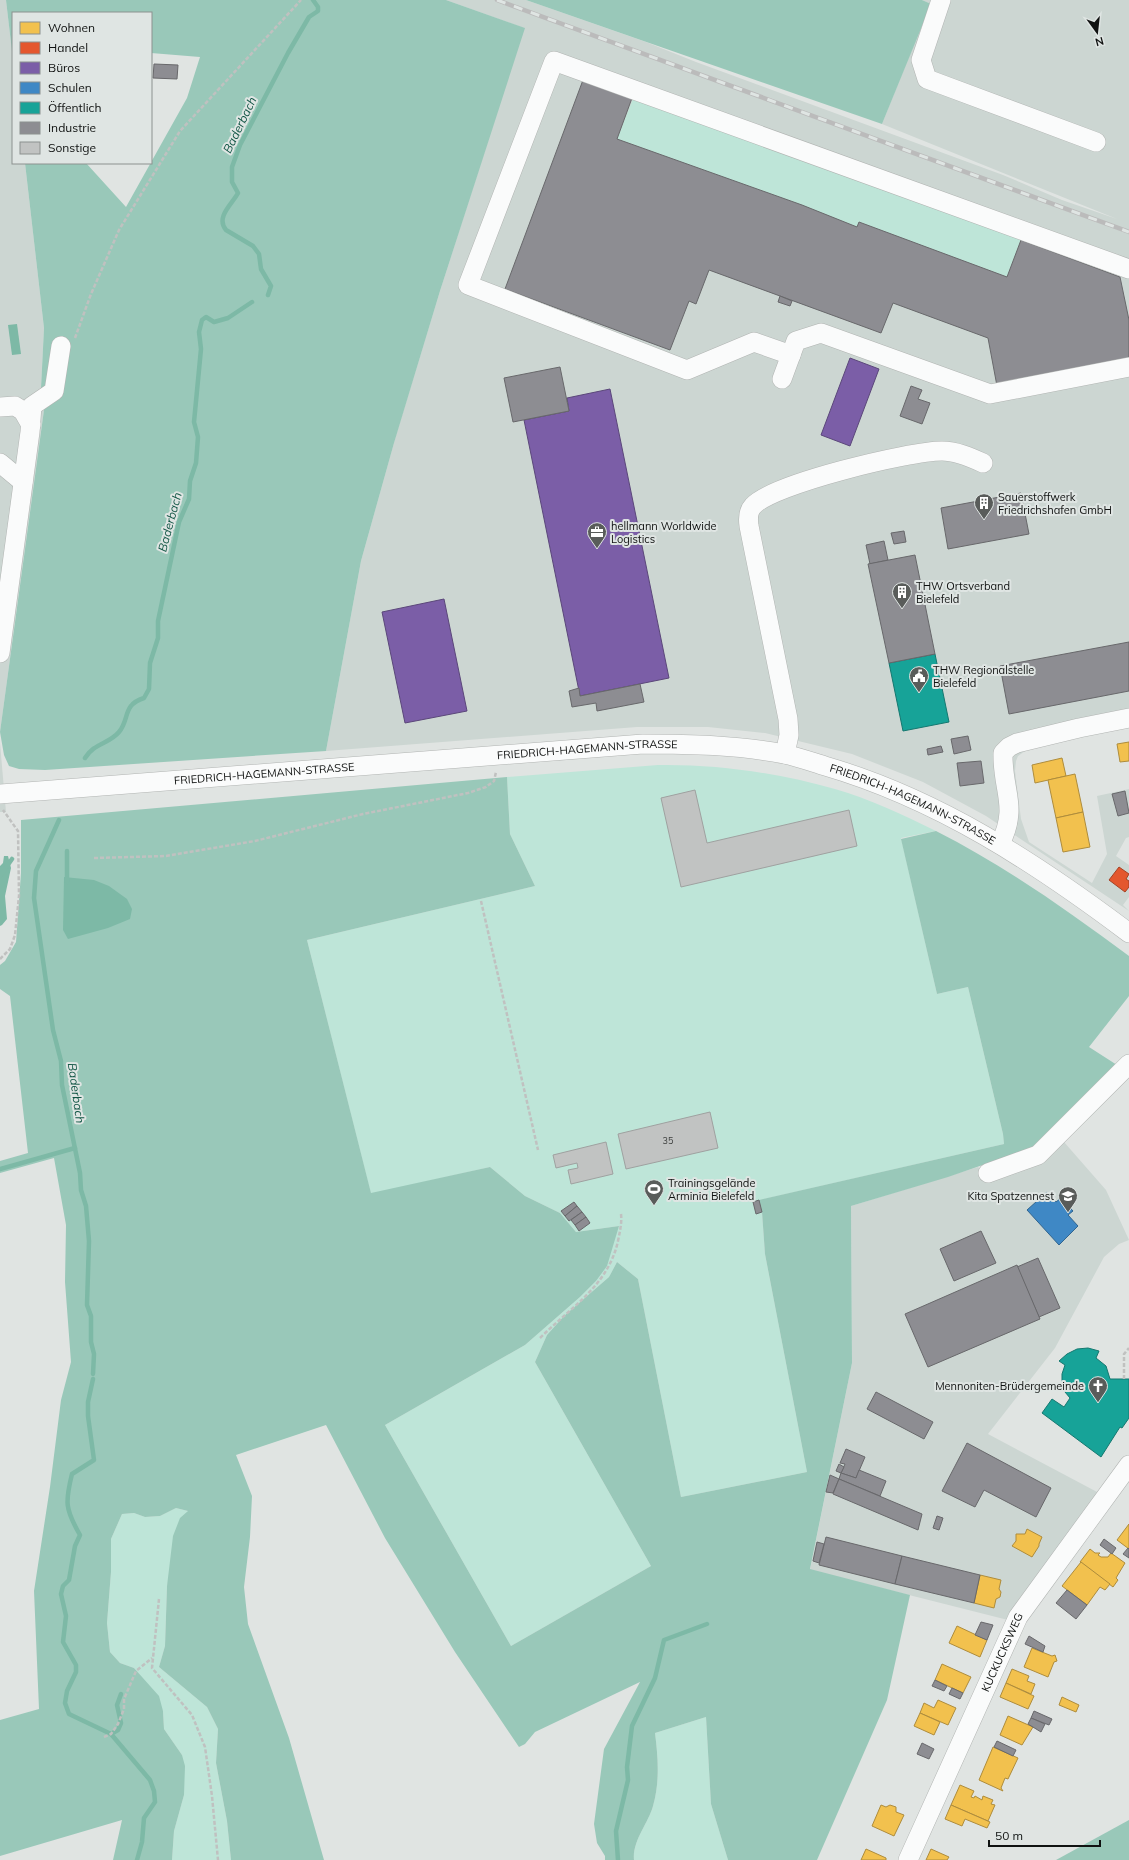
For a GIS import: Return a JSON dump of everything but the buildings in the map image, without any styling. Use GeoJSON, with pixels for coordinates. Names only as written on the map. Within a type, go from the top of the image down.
{"type":"FeatureCollection","features":[{"type":"Feature","properties":{"kind":"street"},"geometry":{"type":"LineString","coordinates":[[941,0],[921,60],[927,79],[1096,142]]}},
{"type":"Feature","properties":{"kind":"street"},"geometry":{"type":"LineString","coordinates":[[791,355],[754,342],[687,370],[468,285],[554,61],[1129,269]]}},
{"type":"Feature","properties":{"kind":"street"},"geometry":{"type":"LineString","coordinates":[[782,380],[796,341],[821,333],[990,394],[1129,367]]}},
{"type":"Feature","properties":{"kind":"street"},"geometry":{"type":"LineString","coordinates":[[0,653],[31,425],[32,406],[54,391],[61,346]]}},
{"type":"Feature","properties":{"kind":"street"},"geometry":{"type":"LineString","coordinates":[[0,407],[15,406],[23,411],[31,425]]}},
{"type":"Feature","properties":{"kind":"street"},"geometry":{"type":"LineString","coordinates":[[785,754],[790,735],[788,719],[749,526],[748,516],[752,507],[760,500],[807,482],[865,464],[911,454],[944,451],[966,455],[983,463]]}},
{"type":"Feature","properties":{"kind":"street"},"geometry":{"type":"LineString","coordinates":[[0,463],[23,482]]}},
{"type":"Feature","properties":{"kind":"street"},"geometry":{"type":"LineString","coordinates":[[1000,844],[1007,829],[1010,814],[1003,765],[1003,753],[1008,747],[1017,743],[1079,728],[1129,718]]}},
{"type":"Feature","properties":{"kind":"street","name":"FRIEDRICH-HAGEMANN-STRASSE"},"geometry":{"type":"LineString","coordinates":[[0,794],[642,744],[694,744],[785,754],[851,774],[887,787],[923,803],[1000,844],[1060,882],[1129,933]]}},
{"type":"Feature","properties":{"kind":"street"},"geometry":{"type":"LineString","coordinates":[[988,1172],[1038,1155],[1129,1064]]}},
{"type":"Feature","properties":{"kind":"street","name":"KUCKUCKSWEG"},"geometry":{"type":"LineString","coordinates":[[908,1860],[1018,1617],[1129,1465]]}},
{"type":"Feature","properties":{"kind":"path"},"geometry":{"type":"LineString","coordinates":[[61,346],[72,344],[91,294],[119,230],[180,132],[301,0]]}},
{"type":"Feature","properties":{"kind":"path"},"geometry":{"type":"LineString","coordinates":[[94,858],[166,856],[240,844],[363,814],[468,793],[486,787],[494,780],[496,773],[494,756]]}},
{"type":"Feature","properties":{"kind":"path"},"geometry":{"type":"LineString","coordinates":[[0,806],[18,831],[19,896],[16,935],[10,949],[0,959]]}},
{"type":"Feature","properties":{"kind":"path"},"geometry":{"type":"LineString","coordinates":[[481,901],[538,1150]]}},
{"type":"Feature","properties":{"kind":"path"},"geometry":{"type":"LineString","coordinates":[[540,1338],[599,1283],[610,1266],[617,1247],[622,1223],[621,1214]]}},
{"type":"Feature","properties":{"kind":"path"},"geometry":{"type":"LineString","coordinates":[[1124,1379],[1124,1354],[1129,1348]]}},
{"type":"Feature","properties":{"kind":"path"},"geometry":{"type":"LineString","coordinates":[[159,1599],[152,1668],[192,1715],[205,1747],[212,1796],[218,1860]]}},
{"type":"Feature","properties":{"kind":"path"},"geometry":{"type":"LineString","coordinates":[[104,1737],[111,1734],[118,1724],[124,1709],[124,1699],[136,1671],[153,1657]]}},
{"type":"Feature","properties":{"kind":"shaded area"},"geometry":{"type":"Polygon","coordinates":[[[0,0],[6,0],[12,51],[12,164],[25,164],[44,328],[41,388],[47,388],[0,732],[0,0]]]}},
{"type":"Feature","properties":{"kind":"shaded area"},"geometry":{"type":"Polygon","coordinates":[[[6,0],[446,0],[525,28],[440,291],[394,443],[361,561],[326,751],[45,770],[19,769],[9,766],[4,755],[0,732],[47,388],[41,388],[44,328],[25,164],[87,164],[126,207],[150,164],[152,164],[152,161],[187,98],[200,57],[152,53],[152,12],[12,12],[12,51],[6,0]]]}},
{"type":"Feature","properties":{"kind":"shaded area"},"geometry":{"type":"Polygon","coordinates":[[[446,0],[526,0],[646,42],[696,62],[1003,175],[1062,200],[1117,219],[882,124],[930,4],[922,0],[1129,0],[1129,724],[1028,749],[1018,756],[1015,771],[1021,819],[1029,842],[1092,883],[1107,854],[1097,796],[1129,789],[1129,837],[1126,838],[1116,856],[1129,865],[1129,897],[1123,905],[1129,911],[986,816],[923,782],[852,754],[765,733],[708,727],[637,727],[326,751],[361,561],[397,432],[440,291],[524,28],[446,0]]]}},
{"type":"Feature","properties":{"kind":"shaded area"},"geometry":{"type":"Polygon","coordinates":[[[526,0],[922,0],[931,4],[882,124],[526,0]]]}},
{"type":"Feature","properties":{"kind":"shaded area"},"geometry":{"type":"Polygon","coordinates":[[[635,94],[1021,240],[1007,277],[859,223],[857,227],[617,139],[635,94]]]}},
{"type":"Feature","properties":{"kind":"shaded area"},"geometry":{"type":"Polygon","coordinates":[[[17,324],[21,354],[12,355],[8,325],[17,324]]]}},
{"type":"Feature","properties":{"kind":"shaded area"},"geometry":{"type":"Polygon","coordinates":[[[0,743],[6,812],[0,812],[0,743]]]}},
{"type":"Feature","properties":{"kind":"shaded area","name":"Trainingsgelände Arminia Bielefeld"},"geometry":{"type":"Polygon","coordinates":[[[658,765],[725,768],[792,778],[835,789],[874,802],[936,831],[901,838],[937,994],[968,987],[1003,1134],[1004,1144],[760,1200],[765,1254],[807,1472],[681,1497],[638,1279],[617,1262],[609,1277],[564,1316],[547,1335],[535,1362],[651,1566],[511,1646],[385,1425],[525,1345],[596,1281],[619,1226],[576,1232],[560,1213],[525,1196],[490,1167],[371,1194],[307,940],[535,886],[510,834],[507,777],[658,765]]]}},
{"type":"Feature","properties":{"kind":"shaded area"},"geometry":{"type":"Polygon","coordinates":[[[507,777],[510,834],[535,886],[307,940],[371,1193],[490,1167],[525,1196],[560,1213],[576,1232],[619,1226],[607,1266],[596,1281],[525,1345],[385,1425],[511,1646],[651,1566],[535,1362],[547,1335],[564,1316],[609,1277],[617,1262],[638,1279],[681,1497],[807,1472],[765,1254],[762,1212],[759,1200],[1004,1144],[1003,1134],[968,987],[937,994],[901,839],[936,831],[987,859],[1035,889],[1129,956],[1129,996],[1089,1047],[1117,1065],[1035,1147],[948,1177],[851,1206],[852,1363],[810,1569],[910,1595],[887,1700],[817,1860],[728,1860],[711,1804],[706,1717],[655,1733],[658,1770],[657,1788],[651,1813],[635,1846],[634,1860],[605,1860],[605,1856],[597,1843],[594,1824],[604,1749],[640,1682],[535,1732],[525,1744],[519,1747],[455,1652],[385,1538],[326,1425],[236,1455],[252,1496],[250,1537],[244,1587],[248,1624],[289,1738],[324,1860],[231,1860],[227,1821],[216,1763],[218,1729],[207,1707],[159,1667],[165,1646],[167,1586],[173,1536],[180,1518],[188,1511],[176,1508],[160,1516],[145,1517],[134,1513],[122,1514],[111,1539],[111,1572],[107,1623],[110,1652],[120,1663],[134,1668],[159,1696],[163,1711],[164,1729],[182,1755],[185,1766],[184,1795],[174,1831],[172,1860],[113,1860],[122,1820],[0,1856],[0,1720],[39,1709],[34,1591],[50,1487],[61,1400],[71,1362],[65,1282],[66,1225],[54,1158],[0,1173],[0,1161],[28,1153],[10,996],[0,989],[0,965],[5,961],[16,942],[21,873],[21,820],[507,777]]]}},
{"type":"Feature","properties":{"kind":"shaded area"},"geometry":{"type":"Polygon","coordinates":[[[4,856],[8,856],[11,868],[5,896],[7,919],[0,926],[0,866],[3,863],[4,856]]]}},
{"type":"Feature","properties":{"kind":"shaded area"},"geometry":{"type":"Polygon","coordinates":[[[64,877],[94,880],[109,886],[127,899],[132,909],[130,919],[108,928],[68,939],[63,930],[64,877]]]}},
{"type":"Feature","properties":{"kind":"shaded area"},"geometry":{"type":"Polygon","coordinates":[[[1064,1142],[1106,1190],[1129,1240],[1119,1244],[1104,1257],[1055,1348],[988,1434],[1099,1493],[1008,1620],[810,1570],[852,1363],[851,1206],[978,1167],[990,1181],[1064,1142]]]}},
{"type":"Feature","properties":{"kind":"shaded area"},"geometry":{"type":"Polygon","coordinates":[[[176,1508],[188,1511],[167,1586],[165,1646],[159,1667],[207,1707],[218,1729],[216,1763],[227,1821],[231,1860],[172,1860],[174,1831],[184,1795],[182,1755],[164,1729],[163,1711],[139,1674],[134,1668],[120,1663],[110,1652],[107,1623],[111,1572],[111,1539],[122,1514],[134,1513],[145,1517],[160,1516],[176,1508]]]}},
{"type":"Feature","properties":{"kind":"shaded area"},"geometry":{"type":"Polygon","coordinates":[[[706,1717],[711,1804],[728,1860],[634,1860],[635,1846],[651,1813],[657,1788],[658,1770],[655,1733],[706,1717]]]}},
{"type":"Feature","properties":{"kind":"shaded area"},"geometry":{"type":"Polygon","coordinates":[[[1129,1820],[1129,1860],[1056,1860],[1129,1820]]]}},
{"type":"Feature","properties":{"kind":"waterway","name":"Baderbach"},"geometry":{"type":"LineString","coordinates":[[268,295],[271,286],[261,269],[259,254],[253,246],[226,230],[223,225],[223,220],[226,210],[238,193],[232,182],[232,167],[240,145],[288,53],[309,17],[318,11],[318,7],[313,0]]}},
{"type":"Feature","properties":{"kind":"waterway","name":"Baderbach"},"geometry":{"type":"LineString","coordinates":[[85,758],[93,749],[111,739],[119,732],[129,708],[132,704],[144,698],[149,689],[150,663],[158,638],[158,621],[179,522],[189,499],[190,481],[196,463],[198,437],[194,422],[201,349],[199,332],[202,320],[206,317],[214,322],[228,318],[252,302]]}},
{"type":"Feature","properties":{"kind":"waterway","name":"Baderbach"},"geometry":{"type":"LineString","coordinates":[[59,820],[36,871],[34,898],[53,1030],[61,1061],[62,1085],[80,1173],[81,1190],[86,1206],[89,1241],[87,1305],[91,1316],[91,1342],[94,1354],[93,1374]]}},
{"type":"Feature","properties":{"kind":"waterway","name":"Baderbach"},"geometry":{"type":"LineString","coordinates":[[67,851],[67,882]]}},
{"type":"Feature","properties":{"kind":"waterway","name":"Baderbach"},"geometry":{"type":"LineString","coordinates":[[0,876],[12,859]]}},
{"type":"Feature","properties":{"kind":"waterway"},"geometry":{"type":"LineString","coordinates":[[0,1169],[75,1148]]}},
{"type":"Feature","properties":{"kind":"waterway","name":"Baderbach"},"geometry":{"type":"LineString","coordinates":[[93,1379],[88,1402],[88,1416],[94,1460],[72,1474],[68,1492],[69,1512],[80,1535],[75,1546],[69,1580],[63,1586],[61,1594],[66,1616],[63,1642],[76,1665],[76,1672],[67,1691],[65,1703],[69,1714],[111,1734],[150,1780],[154,1791],[155,1802],[144,1818],[142,1842],[137,1860]]}},
{"type":"Feature","properties":{"kind":"waterway"},"geometry":{"type":"LineString","coordinates":[[618,1860],[616,1831],[628,1780],[627,1767],[632,1726],[655,1678],[664,1640],[707,1624]]}},
{"type":"Feature","properties":{"kind":"waterway"},"geometry":{"type":"LineString","coordinates":[[111,1734],[118,1730],[121,1723],[117,1705],[121,1694]]}},
{"type":"Feature","properties":{"kind":"railway"},"geometry":{"type":"LineString","coordinates":[[497,0],[1129,232]]}},
{"type":"Feature","properties":{"kind":"place","name":"Sauerstoffwerk Friedrichshafen GmbH"},"geometry":{"type":"Point","coordinates":[984,520]}},
{"type":"Feature","properties":{"kind":"place","name":"hellmann Worldwide Logistics"},"geometry":{"type":"Point","coordinates":[597,549]}},
{"type":"Feature","properties":{"kind":"place","name":"THW Ortsverband Bielefeld"},"geometry":{"type":"Point","coordinates":[902,609]}},
{"type":"Feature","properties":{"kind":"place","name":"THW Regionalstelle Bielefeld"},"geometry":{"type":"Point","coordinates":[919,693]}},
{"type":"Feature","properties":{"kind":"place","name":"Trainingsgelände Arminia Bielefeld"},"geometry":{"type":"Point","coordinates":[654,1206]}},
{"type":"Feature","properties":{"kind":"place","name":"Kita Spatzennest"},"geometry":{"type":"Point","coordinates":[1068,1213]}},
{"type":"Feature","properties":{"kind":"place","name":"Mennoniten-Brüdergemeinde"},"geometry":{"type":"Point","coordinates":[1098,1403]}}]}
